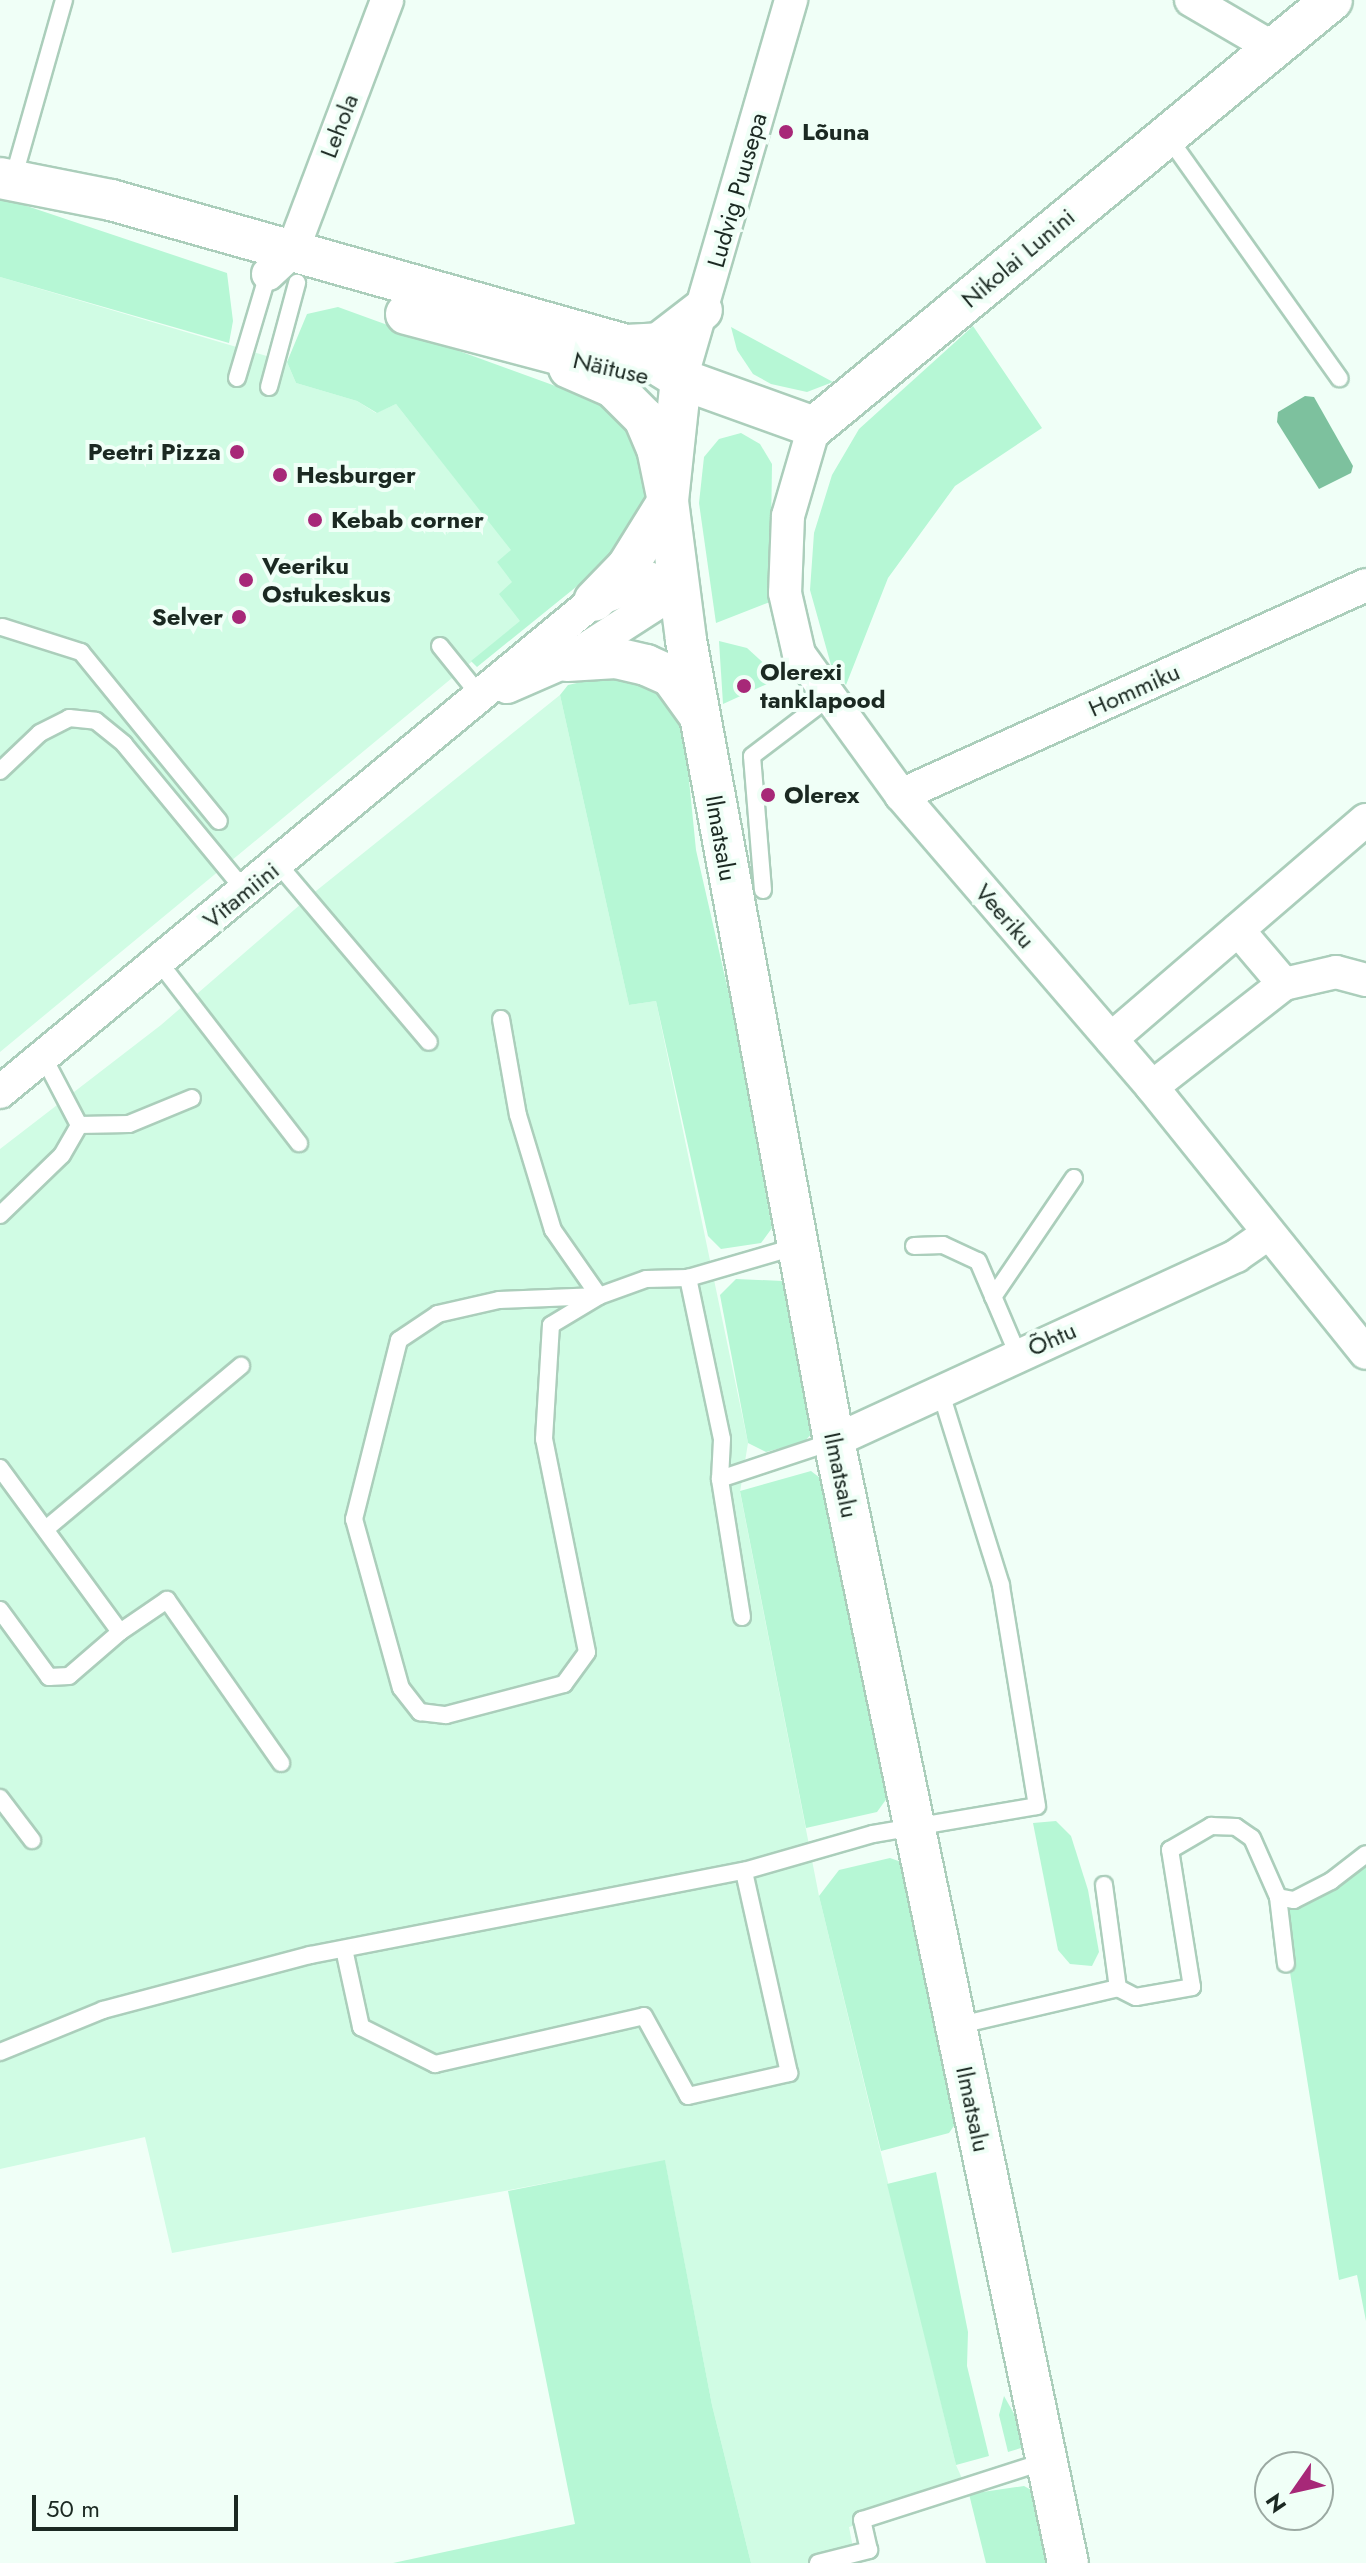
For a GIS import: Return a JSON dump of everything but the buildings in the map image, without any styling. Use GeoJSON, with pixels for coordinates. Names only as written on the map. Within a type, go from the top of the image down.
{"type":"FeatureCollection","features":[{"type":"Feature","properties":{"kind":"street","name":"Lehola"},"geometry":{"type":"LineString","coordinates":[[286,270],[387,0]]}},
{"type":"Feature","properties":{"kind":"street","name":"Ludvig Puusepa"},"geometry":{"type":"LineString","coordinates":[[681,379],[791,0]]}},
{"type":"Feature","properties":{"kind":"street"},"geometry":{"type":"LineString","coordinates":[[1191,0],[1273,48]]}},
{"type":"Feature","properties":{"kind":"street","name":"Nikolai Lunini"},"geometry":{"type":"LineString","coordinates":[[814,427],[1332,0]]}},
{"type":"Feature","properties":{"kind":"street","name":"Näituse"},"geometry":{"type":"LineString","coordinates":[[6,179],[111,200],[286,270],[525,348],[651,379],[681,379]]}},
{"type":"Feature","properties":{"kind":"street","name":"Näituse"},"geometry":{"type":"LineString","coordinates":[[286,270],[626,345],[681,379]]}},
{"type":"Feature","properties":{"kind":"street"},"geometry":{"type":"LineString","coordinates":[[626,345],[659,343],[702,310]]}},
{"type":"Feature","properties":{"kind":"street"},"geometry":{"type":"LineString","coordinates":[[525,348],[613,387],[644,418],[657,448],[668,501],[627,567],[594,601]]}},
{"type":"Feature","properties":{"kind":"street"},"geometry":{"type":"LineString","coordinates":[[681,379],[814,427]]}},
{"type":"Feature","properties":{"kind":"street","name":"Ilmatsalu"},"geometry":{"type":"LineString","coordinates":[[681,379],[668,501],[677,590],[699,715],[834,1441],[1068,2563]]}},
{"type":"Feature","properties":{"kind":"street","name":"Veeriku"},"geometry":{"type":"LineString","coordinates":[[814,427],[788,516],[785,593],[799,654],[827,699],[901,795],[1152,1087],[1267,1234],[1366,1353]]}},
{"type":"Feature","properties":{"kind":"street","name":"Vitamiini"},"geometry":{"type":"LineString","coordinates":[[0,1092],[482,698],[594,601],[651,579],[677,590]]}},
{"type":"Feature","properties":{"kind":"street","name":"Hommiku"},"geometry":{"type":"LineString","coordinates":[[901,795],[1366,585]]}},
{"type":"Feature","properties":{"kind":"street","name":"Vitamiini"},"geometry":{"type":"LineString","coordinates":[[482,698],[567,661],[677,590]]}},
{"type":"Feature","properties":{"kind":"street"},"geometry":{"type":"LineString","coordinates":[[567,661],[616,658],[646,665],[671,676],[699,715]]}},
{"type":"Feature","properties":{"kind":"street"},"geometry":{"type":"LineString","coordinates":[[1111,1039],[1366,820]]}},
{"type":"Feature","properties":{"kind":"street"},"geometry":{"type":"LineString","coordinates":[[1238,930],[1284,984]]}},
{"type":"Feature","properties":{"kind":"street"},"geometry":{"type":"LineString","coordinates":[[1152,1087],[1284,984],[1336,972],[1366,980]]}},
{"type":"Feature","properties":{"kind":"street","name":"Õhtu"},"geometry":{"type":"LineString","coordinates":[[834,1441],[1236,1256],[1267,1234]]}},
{"type":"Feature","properties":{"kind":"lane"},"geometry":{"type":"LineString","coordinates":[[6,179],[64,0]]}},
{"type":"Feature","properties":{"kind":"lane"},"geometry":{"type":"LineString","coordinates":[[1167,135],[1339,378]]}},
{"type":"Feature","properties":{"kind":"lane"},"geometry":{"type":"LineString","coordinates":[[237,378],[286,270]]}},
{"type":"Feature","properties":{"kind":"lane"},"geometry":{"type":"LineString","coordinates":[[269,387],[286,270]]}},
{"type":"Feature","properties":{"kind":"lane"},"geometry":{"type":"LineString","coordinates":[[2,627],[81,652],[219,821]]}},
{"type":"Feature","properties":{"kind":"lane"},"geometry":{"type":"LineString","coordinates":[[440,646],[482,698]]}},
{"type":"Feature","properties":{"kind":"lane"},"geometry":{"type":"LineString","coordinates":[[763,890],[752,756],[827,699]]}},
{"type":"Feature","properties":{"kind":"lane"},"geometry":{"type":"LineString","coordinates":[[0,771],[50,728],[69,718],[96,721],[124,744],[245,891]]}},
{"type":"Feature","properties":{"kind":"lane"},"geometry":{"type":"LineString","coordinates":[[278,864],[429,1042]]}},
{"type":"Feature","properties":{"kind":"lane"},"geometry":{"type":"LineString","coordinates":[[159,962],[299,1143]]}},
{"type":"Feature","properties":{"kind":"lane"},"geometry":{"type":"LineString","coordinates":[[501,1019],[518,1115],[553,1230],[599,1296]]}},
{"type":"Feature","properties":{"kind":"lane"},"geometry":{"type":"LineString","coordinates":[[43,1056],[79,1125]]}},
{"type":"Feature","properties":{"kind":"lane"},"geometry":{"type":"LineString","coordinates":[[79,1125],[129,1124],[192,1098]]}},
{"type":"Feature","properties":{"kind":"lane"},"geometry":{"type":"LineString","coordinates":[[0,1215],[62,1155],[79,1125]]}},
{"type":"Feature","properties":{"kind":"lane"},"geometry":{"type":"LineString","coordinates":[[993,1297],[1074,1178]]}},
{"type":"Feature","properties":{"kind":"lane"},"geometry":{"type":"LineString","coordinates":[[914,1246],[943,1245],[978,1261],[1018,1355]]}},
{"type":"Feature","properties":{"kind":"lane"},"geometry":{"type":"LineString","coordinates":[[599,1296],[499,1300],[438,1314],[399,1340],[354,1519],[401,1688],[420,1712],[446,1715],[564,1684],[587,1652],[544,1439],[551,1325],[599,1296],[646,1279],[688,1278],[798,1246]]}},
{"type":"Feature","properties":{"kind":"lane"},"geometry":{"type":"LineString","coordinates":[[688,1278],[722,1439],[720,1479],[742,1617]]}},
{"type":"Feature","properties":{"kind":"lane"},"geometry":{"type":"LineString","coordinates":[[47,1528],[241,1366]]}},
{"type":"Feature","properties":{"kind":"lane"},"geometry":{"type":"LineString","coordinates":[[0,2052],[103,2010],[344,1949],[744,1871],[873,1834],[1037,1806],[1001,1585],[940,1390]]}},
{"type":"Feature","properties":{"kind":"lane"},"geometry":{"type":"LineString","coordinates":[[720,1479],[834,1441]]}},
{"type":"Feature","properties":{"kind":"lane"},"geometry":{"type":"LineString","coordinates":[[0,1468],[47,1528],[120,1632]]}},
{"type":"Feature","properties":{"kind":"lane"},"geometry":{"type":"LineString","coordinates":[[0,1610],[49,1677],[69,1676],[120,1632],[167,1600],[281,1763]]}},
{"type":"Feature","properties":{"kind":"lane"},"geometry":{"type":"LineString","coordinates":[[0,1798],[32,1840]]}},
{"type":"Feature","properties":{"kind":"lane"},"geometry":{"type":"LineString","coordinates":[[956,2026],[1118,1988],[1136,1997],[1192,1987],[1170,1850],[1183,1838],[1211,1826],[1236,1827],[1252,1838],[1278,1897],[1286,1964]]}},
{"type":"Feature","properties":{"kind":"lane"},"geometry":{"type":"LineString","coordinates":[[1278,1897],[1294,1900],[1366,1854]]}},
{"type":"Feature","properties":{"kind":"lane"},"geometry":{"type":"LineString","coordinates":[[344,1949],[361,2027],[435,2064],[644,2016],[688,2096],[789,2073],[744,1871]]}},
{"type":"Feature","properties":{"kind":"lane"},"geometry":{"type":"LineString","coordinates":[[1104,1885],[1118,1988]]}},
{"type":"Feature","properties":{"kind":"lane"},"geometry":{"type":"LineString","coordinates":[[818,2563],[869,2550],[862,2520],[1046,2461]]}},
{"type":"Feature","properties":{"kind":"shaded area"},"geometry":{"type":"Polygon","coordinates":[[[0,197],[227,273],[233,321],[229,343],[0,277],[0,197]]]}},
{"type":"Feature","properties":{"kind":"shaded area"},"geometry":{"type":"Polygon","coordinates":[[[0,277],[287,362],[296,383],[357,401],[376,413],[396,404],[512,550],[521,621],[0,1052],[0,277]]]}},
{"type":"Feature","properties":{"kind":"shaded area"},"geometry":{"type":"Polygon","coordinates":[[[338,307],[616,408],[647,464],[646,507],[623,549],[477,667],[471,661],[520,621],[499,594],[512,582],[497,562],[511,550],[396,404],[377,413],[357,401],[296,383],[287,362],[307,314],[338,307]]]}},
{"type":"Feature","properties":{"kind":"shaded area"},"geometry":{"type":"Polygon","coordinates":[[[973,326],[1042,428],[955,486],[888,578],[846,685],[831,665],[810,590],[814,533],[832,475],[859,429],[973,326]]]}},
{"type":"Feature","properties":{"kind":"shaded area"},"geometry":{"type":"Polygon","coordinates":[[[731,327],[833,382],[807,392],[771,384],[753,374],[737,350],[731,327]]]}},
{"type":"Feature","properties":{"kind":"shaded area"},"geometry":{"type":"Polygon","coordinates":[[[1305,396],[1314,397],[1353,466],[1351,473],[1319,489],[1277,422],[1278,412],[1305,396]]]}},
{"type":"Feature","properties":{"kind":"shaded area"},"geometry":{"type":"Polygon","coordinates":[[[741,433],[760,444],[772,464],[770,602],[716,623],[699,503],[704,457],[719,439],[741,433]]]}},
{"type":"Feature","properties":{"kind":"shaded area"},"geometry":{"type":"Polygon","coordinates":[[[719,641],[747,648],[780,678],[723,704],[719,641]]]}},
{"type":"Feature","properties":{"kind":"shaded area"},"geometry":{"type":"Polygon","coordinates":[[[617,674],[661,684],[682,710],[696,850],[733,1012],[772,1228],[761,1243],[721,1249],[708,1236],[656,1001],[629,1005],[560,695],[568,685],[617,674]]]}},
{"type":"Feature","properties":{"kind":"shaded area"},"geometry":{"type":"Polygon","coordinates":[[[560,695],[629,1005],[656,1001],[748,1443],[740,1492],[819,1896],[956,2465],[969,2494],[849,2527],[856,2563],[751,2563],[712,2405],[665,2161],[172,2253],[145,2137],[0,2169],[0,1149],[161,1025],[316,891],[560,695]]]}},
{"type":"Feature","properties":{"kind":"shaded area"},"geometry":{"type":"Polygon","coordinates":[[[736,1279],[783,1281],[815,1430],[804,1442],[766,1452],[748,1443],[720,1295],[736,1279]]]}},
{"type":"Feature","properties":{"kind":"shaded area"},"geometry":{"type":"Polygon","coordinates":[[[811,1471],[824,1481],[890,1794],[877,1812],[806,1828],[740,1491],[811,1471]]]}},
{"type":"Feature","properties":{"kind":"shaded area"},"geometry":{"type":"Polygon","coordinates":[[[1056,1821],[1071,1836],[1088,1890],[1099,1952],[1092,1966],[1070,1964],[1058,1950],[1033,1823],[1056,1821]]]}},
{"type":"Feature","properties":{"kind":"shaded area"},"geometry":{"type":"Polygon","coordinates":[[[890,1858],[904,1863],[961,2116],[949,2133],[881,2151],[819,1896],[839,1870],[890,1858]]]}},
{"type":"Feature","properties":{"kind":"shaded area"},"geometry":{"type":"Polygon","coordinates":[[[1366,1859],[1366,2321],[1357,2275],[1339,2280],[1278,1897],[1294,1900],[1366,1859]]]}},
{"type":"Feature","properties":{"kind":"shaded area"},"geometry":{"type":"Polygon","coordinates":[[[665,2160],[712,2405],[751,2563],[393,2563],[575,2524],[508,2191],[665,2160]]]}},
{"type":"Feature","properties":{"kind":"shaded area"},"geometry":{"type":"Polygon","coordinates":[[[936,2172],[968,2332],[967,2366],[989,2456],[956,2465],[887,2184],[936,2172]]]}},
{"type":"Feature","properties":{"kind":"shaded area"},"geometry":{"type":"Polygon","coordinates":[[[1004,2396],[1025,2433],[1021,2448],[1008,2452],[999,2415],[1004,2396]]]}},
{"type":"Feature","properties":{"kind":"shaded area"},"geometry":{"type":"Polygon","coordinates":[[[1024,2486],[1037,2493],[1051,2563],[986,2563],[969,2494],[1024,2486]]]}},
{"type":"Feature","properties":{"kind":"place","name":"Lõuna"},"geometry":{"type":"Point","coordinates":[786,132]}},
{"type":"Feature","properties":{"kind":"place","name":"Peetri Pizza"},"geometry":{"type":"Point","coordinates":[237,452]}},
{"type":"Feature","properties":{"kind":"place","name":"Hesburger"},"geometry":{"type":"Point","coordinates":[280,475]}},
{"type":"Feature","properties":{"kind":"place","name":"Kebab corner"},"geometry":{"type":"Point","coordinates":[315,520]}},
{"type":"Feature","properties":{"kind":"place","name":"Veeriku Ostukeskus"},"geometry":{"type":"Point","coordinates":[246,580]}},
{"type":"Feature","properties":{"kind":"place","name":"Selver"},"geometry":{"type":"Point","coordinates":[239,617]}},
{"type":"Feature","properties":{"kind":"place","name":"Olerexi tanklapood"},"geometry":{"type":"Point","coordinates":[744,686]}},
{"type":"Feature","properties":{"kind":"place","name":"Olerex"},"geometry":{"type":"Point","coordinates":[768,795]}}]}
